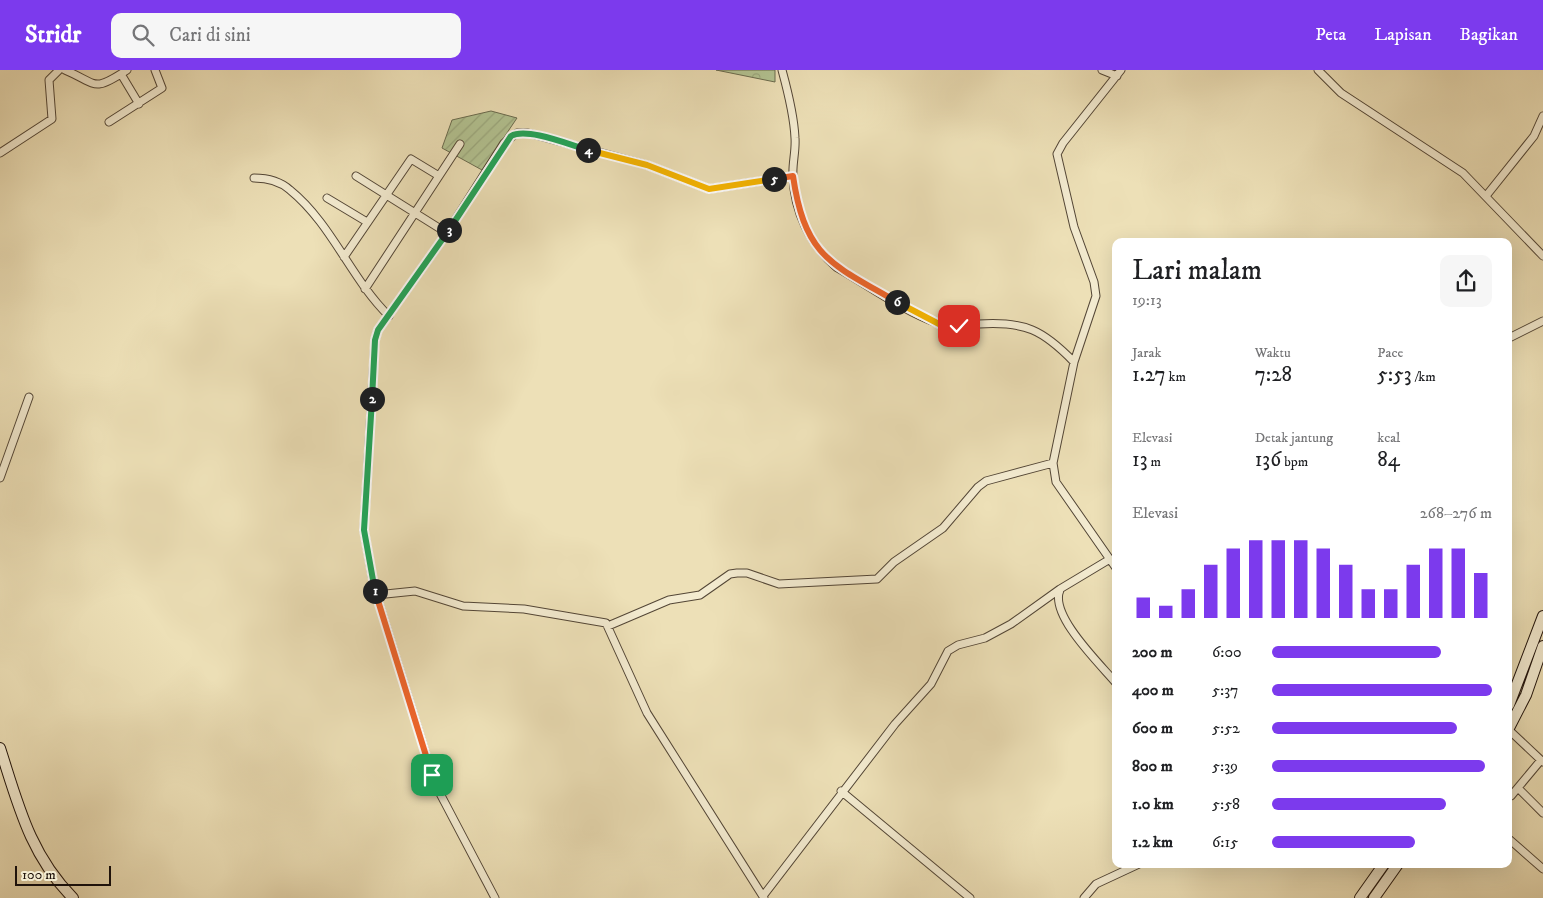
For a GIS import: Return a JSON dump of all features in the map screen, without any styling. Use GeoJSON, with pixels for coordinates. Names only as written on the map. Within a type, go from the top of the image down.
{"type":"FeatureCollection","features":[{"type":"Feature","properties":{"kind":"street"},"geometry":{"type":"LineString","coordinates":[[0,153],[52,119],[49,80],[59,70]]}},
{"type":"Feature","properties":{"kind":"street"},"geometry":{"type":"LineString","coordinates":[[66,70],[91,84],[97,84],[124,72],[139,104]]}},
{"type":"Feature","properties":{"kind":"street"},"geometry":{"type":"LineString","coordinates":[[109,122],[162,88],[155,70]]}},
{"type":"Feature","properties":{"kind":"street"},"geometry":{"type":"LineString","coordinates":[[782,70],[796,140],[793,176],[797,203],[805,228],[825,257],[836,267],[922,317],[939,324],[959,326],[992,324],[1038,331],[1054,341],[1074,362]]}},
{"type":"Feature","properties":{"kind":"street"},"geometry":{"type":"LineString","coordinates":[[1102,70],[1119,73],[1063,143],[1057,154],[1074,227],[1096,290],[1095,302],[1074,362],[1052,463],[1056,482],[1112,562]]}},
{"type":"Feature","properties":{"kind":"street"},"geometry":{"type":"LineString","coordinates":[[1318,70],[1341,93],[1462,173],[1543,256]]}},
{"type":"Feature","properties":{"kind":"street"},"geometry":{"type":"LineString","coordinates":[[1486,196],[1534,136],[1543,116]]}},
{"type":"Feature","properties":{"kind":"street"},"geometry":{"type":"LineString","coordinates":[[495,898],[435,784],[376,595],[364,530],[375,340],[378,330],[447,233],[504,143],[517,132],[528,133],[647,165],[709,189],[793,176]]}},
{"type":"Feature","properties":{"kind":"street"},"geometry":{"type":"LineString","coordinates":[[365,289],[460,144]]}},
{"type":"Feature","properties":{"kind":"street"},"geometry":{"type":"LineString","coordinates":[[344,257],[386,193],[412,159],[439,176]]}},
{"type":"Feature","properties":{"kind":"street"},"geometry":{"type":"LineString","coordinates":[[356,176],[386,193],[447,233]]}},
{"type":"Feature","properties":{"kind":"street"},"geometry":{"type":"LineString","coordinates":[[254,178],[270,179],[290,189],[311,212],[365,289],[389,316]]}},
{"type":"Feature","properties":{"kind":"street"},"geometry":{"type":"LineString","coordinates":[[326,198],[367,222]]}},
{"type":"Feature","properties":{"kind":"street"},"geometry":{"type":"LineString","coordinates":[[1512,336],[1543,321]]}},
{"type":"Feature","properties":{"kind":"street"},"geometry":{"type":"LineString","coordinates":[[0,478],[29,397]]}},
{"type":"Feature","properties":{"kind":"street"},"geometry":{"type":"LineString","coordinates":[[608,626],[669,600],[700,595],[730,574],[747,573],[779,584],[877,579],[894,562],[943,528],[978,487],[986,481],[1052,463]]}},
{"type":"Feature","properties":{"kind":"street"},"geometry":{"type":"LineString","coordinates":[[376,595],[415,590],[463,606],[524,609],[599,620],[608,626],[648,713],[764,897],[841,791],[895,724],[931,684],[948,651],[958,645],[994,634],[1060,589],[1110,559]]}},
{"type":"Feature","properties":{"kind":"street"},"geometry":{"type":"LineString","coordinates":[[1060,589],[1058,604],[1072,629],[1112,678]]}},
{"type":"Feature","properties":{"kind":"street"},"geometry":{"type":"LineString","coordinates":[[1512,697],[1543,616]]}},
{"type":"Feature","properties":{"kind":"street"},"geometry":{"type":"LineString","coordinates":[[1512,723],[1526,696],[1543,646]]}},
{"type":"Feature","properties":{"kind":"street"},"geometry":{"type":"LineString","coordinates":[[1512,732],[1542,761],[1512,795]]}},
{"type":"Feature","properties":{"kind":"street"},"geometry":{"type":"LineString","coordinates":[[0,748],[23,820],[35,847],[50,873],[73,898]]}},
{"type":"Feature","properties":{"kind":"street"},"geometry":{"type":"LineString","coordinates":[[1518,788],[1543,813]]}},
{"type":"Feature","properties":{"kind":"street"},"geometry":{"type":"LineString","coordinates":[[841,791],[944,874],[970,898]]}},
{"type":"Feature","properties":{"kind":"street"},"geometry":{"type":"LineString","coordinates":[[1512,842],[1543,869]]}},
{"type":"Feature","properties":{"kind":"street"},"geometry":{"type":"LineString","coordinates":[[1084,898],[1096,884],[1130,868]]}},
{"type":"Feature","properties":{"kind":"street"},"geometry":{"type":"LineString","coordinates":[[1360,898],[1381,868]]}},
{"type":"Feature","properties":{"kind":"street"},"geometry":{"type":"LineString","coordinates":[[1374,898],[1395,868]]}},
{"type":"Feature","properties":{"kind":"green space"},"geometry":{"type":"Polygon","coordinates":[[[716,70],[775,70],[775,82],[716,70]]]}},
{"type":"Feature","properties":{"kind":"green space"},"geometry":{"type":"Polygon","coordinates":[[[491,111],[517,118],[482,170],[442,148],[452,120],[491,111]]]}},
{"type":"Feature","properties":{"kind":"route"},"geometry":{"type":"LineString","coordinates":[[432,775],[376,595],[364,540],[375,340],[378,330],[447,233],[504,143],[511,136],[517,132],[528,133],[647,165],[709,189],[793,176],[797,203],[805,228],[816,246],[836,267],[922,317],[939,324],[959,326]]}}]}
